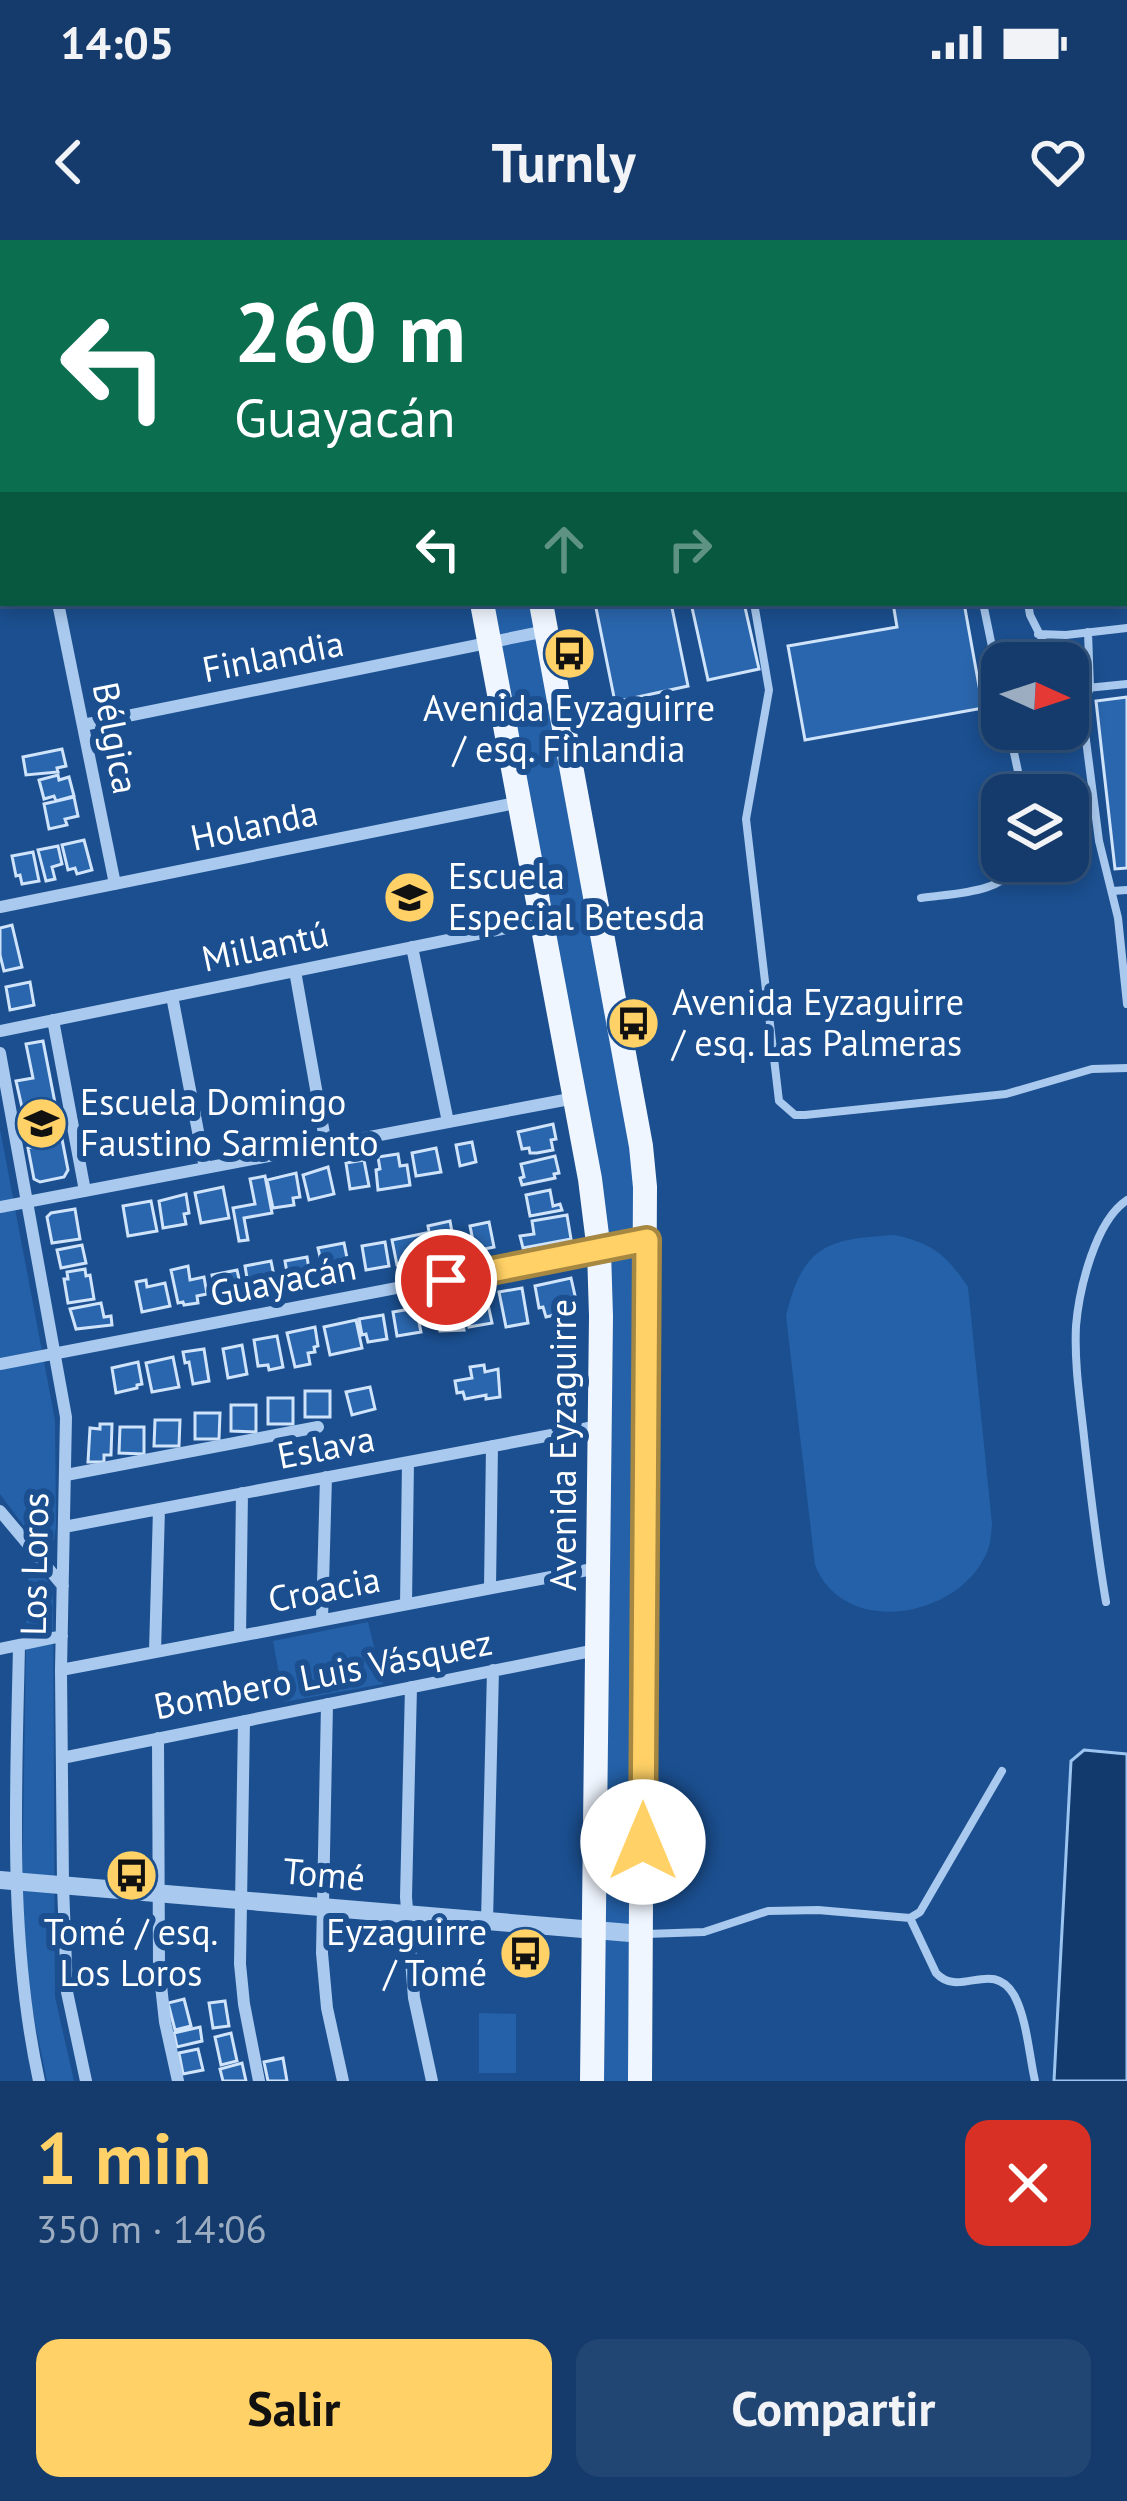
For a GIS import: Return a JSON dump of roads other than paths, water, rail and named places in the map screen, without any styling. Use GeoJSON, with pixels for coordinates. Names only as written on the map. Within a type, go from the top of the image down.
{"type":"FeatureCollection","features":[{"type":"Feature","properties":{"kind":"main road","name":"Avenida Eyzaguirre"},"geometry":{"type":"LineString","coordinates":[[483,606],[590,1178],[598,1251],[592,2081]]}},
{"type":"Feature","properties":{"kind":"main road"},"geometry":{"type":"LineString","coordinates":[[542,606],[641,1146],[647,1240],[640,2081]]}},
{"type":"Feature","properties":{"kind":"street","name":"Bélgica"},"geometry":{"type":"LineString","coordinates":[[59,606],[115,884]]}},
{"type":"Feature","properties":{"kind":"street","name":"Finlandia"},"geometry":{"type":"LineString","coordinates":[[83,725],[547,631]]}},
{"type":"Feature","properties":{"kind":"street","name":"Holanda"},"geometry":{"type":"LineString","coordinates":[[0,908],[520,802]]}},
{"type":"Feature","properties":{"kind":"street","name":"Millantú"},"geometry":{"type":"LineString","coordinates":[[0,1031],[542,921]]}},
{"type":"Feature","properties":{"kind":"street"},"geometry":{"type":"LineString","coordinates":[[412,947],[448,1122]]}},
{"type":"Feature","properties":{"kind":"street"},"geometry":{"type":"LineString","coordinates":[[295,971],[326,1145]]}},
{"type":"Feature","properties":{"kind":"street"},"geometry":{"type":"LineString","coordinates":[[172,996],[205,1168]]}},
{"type":"Feature","properties":{"kind":"street"},"geometry":{"type":"LineString","coordinates":[[53,1020],[85,1191]]}},
{"type":"Feature","properties":{"kind":"street","name":"Los Loros"},"geometry":{"type":"LineString","coordinates":[[0,1053],[66,1417],[63,1885],[67,1991],[86,2081]]}},
{"type":"Feature","properties":{"kind":"street"},"geometry":{"type":"LineString","coordinates":[[0,1208],[575,1098]]}},
{"type":"Feature","properties":{"kind":"street","name":"Guayacán"},"geometry":{"type":"LineString","coordinates":[[0,1364],[647,1240]]}},
{"type":"Feature","properties":{"kind":"street","name":"Eslava"},"geometry":{"type":"LineString","coordinates":[[64,1527],[600,1426]]}},
{"type":"Feature","properties":{"kind":"street"},"geometry":{"type":"LineString","coordinates":[[66,1475],[318,1427]]}},
{"type":"Feature","properties":{"kind":"street"},"geometry":{"type":"LineString","coordinates":[[490,1588],[492,1446]]}},
{"type":"Feature","properties":{"kind":"street"},"geometry":{"type":"LineString","coordinates":[[406,1604],[408,1462]]}},
{"type":"Feature","properties":{"kind":"street"},"geometry":{"type":"LineString","coordinates":[[322,1620],[326,1477]]}},
{"type":"Feature","properties":{"kind":"street"},"geometry":{"type":"LineString","coordinates":[[240,1636],[242,1493]]}},
{"type":"Feature","properties":{"kind":"street"},"geometry":{"type":"LineString","coordinates":[[155,1652],[159,1509]]}},
{"type":"Feature","properties":{"kind":"street"},"geometry":{"type":"LineString","coordinates":[[0,1511],[63,1586]]}},
{"type":"Feature","properties":{"kind":"street","name":"Croacia"},"geometry":{"type":"LineString","coordinates":[[61,1670],[598,1568]]}},
{"type":"Feature","properties":{"kind":"street"},"geometry":{"type":"LineString","coordinates":[[0,1649],[62,1636]]}},
{"type":"Feature","properties":{"kind":"street"},"geometry":{"type":"LineString","coordinates":[[19,1646],[15,1845],[8,1881],[39,2081]]}},
{"type":"Feature","properties":{"kind":"street","name":"Bombero Luis Vásquez"},"geometry":{"type":"LineString","coordinates":[[62,1758],[598,1650]]}},
{"type":"Feature","properties":{"kind":"street"},"geometry":{"type":"LineString","coordinates":[[487,1921],[493,1670]]}},
{"type":"Feature","properties":{"kind":"street"},"geometry":{"type":"LineString","coordinates":[[411,1687],[407,1914],[414,1998],[432,2081]]}},
{"type":"Feature","properties":{"kind":"street"},"geometry":{"type":"LineString","coordinates":[[327,1704],[322,1953],[324,1990],[343,2081]]}},
{"type":"Feature","properties":{"kind":"street"},"geometry":{"type":"LineString","coordinates":[[244,1721],[242,1986],[260,2081]]}},
{"type":"Feature","properties":{"kind":"street"},"geometry":{"type":"LineString","coordinates":[[158,1738],[162,1999],[178,2081]]}},
{"type":"Feature","properties":{"kind":"street","name":"Tomé"},"geometry":{"type":"LineString","coordinates":[[8,1881],[642,1934]]}},
{"type":"Feature","properties":{"kind":"lane"},"geometry":{"type":"LineString","coordinates":[[755,606],[769,691],[746,819],[778,1101],[795,1115],[805,1115],[1006,1094],[1092,1069],[1127,1068]]}},
{"type":"Feature","properties":{"kind":"lane"},"geometry":{"type":"LineString","coordinates":[[984,606],[991,642]]}},
{"type":"Feature","properties":{"kind":"lane"},"geometry":{"type":"LineString","coordinates":[[1029,606],[1042,642]]}},
{"type":"Feature","properties":{"kind":"lane"},"geometry":{"type":"LineString","coordinates":[[1038,634],[1127,628]]}},
{"type":"Feature","properties":{"kind":"lane"},"geometry":{"type":"LineString","coordinates":[[1088,632],[1090,688],[1127,684]]}},
{"type":"Feature","properties":{"kind":"lane"},"geometry":{"type":"LineString","coordinates":[[1088,750],[1100,842],[1118,919],[1127,1004]]}},
{"type":"Feature","properties":{"kind":"lane"},"geometry":{"type":"LineString","coordinates":[[921,898],[989,888],[998,882]]}},
{"type":"Feature","properties":{"kind":"lane"},"geometry":{"type":"LineString","coordinates":[[1112,892],[1127,890]]}},
{"type":"Feature","properties":{"kind":"lane"},"geometry":{"type":"LineString","coordinates":[[1106,1602],[1077,1376],[1076,1331],[1088,1267],[1103,1229],[1127,1200]]}},
{"type":"Feature","properties":{"kind":"lane"},"geometry":{"type":"LineString","coordinates":[[642,1934],[704,1932],[768,1911],[910,1918],[920,1912],[1002,1771]]}},
{"type":"Feature","properties":{"kind":"lane"},"geometry":{"type":"LineString","coordinates":[[910,1918],[943,1980],[953,1983],[988,1977],[1012,1991],[1035,2081]]}},
{"type":"Feature","properties":{"kind":"place","name":"Avenida Eyzaguirre / esq. Finlandia"},"geometry":{"type":"Point","coordinates":[569,653]}},
{"type":"Feature","properties":{"kind":"place","name":"Escuela Especial Betesda"},"geometry":{"type":"Point","coordinates":[409,897]}},
{"type":"Feature","properties":{"kind":"place","name":"Avenida Eyzaguirre / esq. Las Palmeras"},"geometry":{"type":"Point","coordinates":[633,1023]}},
{"type":"Feature","properties":{"kind":"place","name":"Escuela Domingo Faustino Sarmiento"},"geometry":{"type":"Point","coordinates":[41,1123]}},
{"type":"Feature","properties":{"kind":"place","name":"Tomé / esq. Los Loros"},"geometry":{"type":"Point","coordinates":[131,1876]}},
{"type":"Feature","properties":{"kind":"place","name":"Eyzaguirre / Tomé"},"geometry":{"type":"Point","coordinates":[526,1953]}}]}
